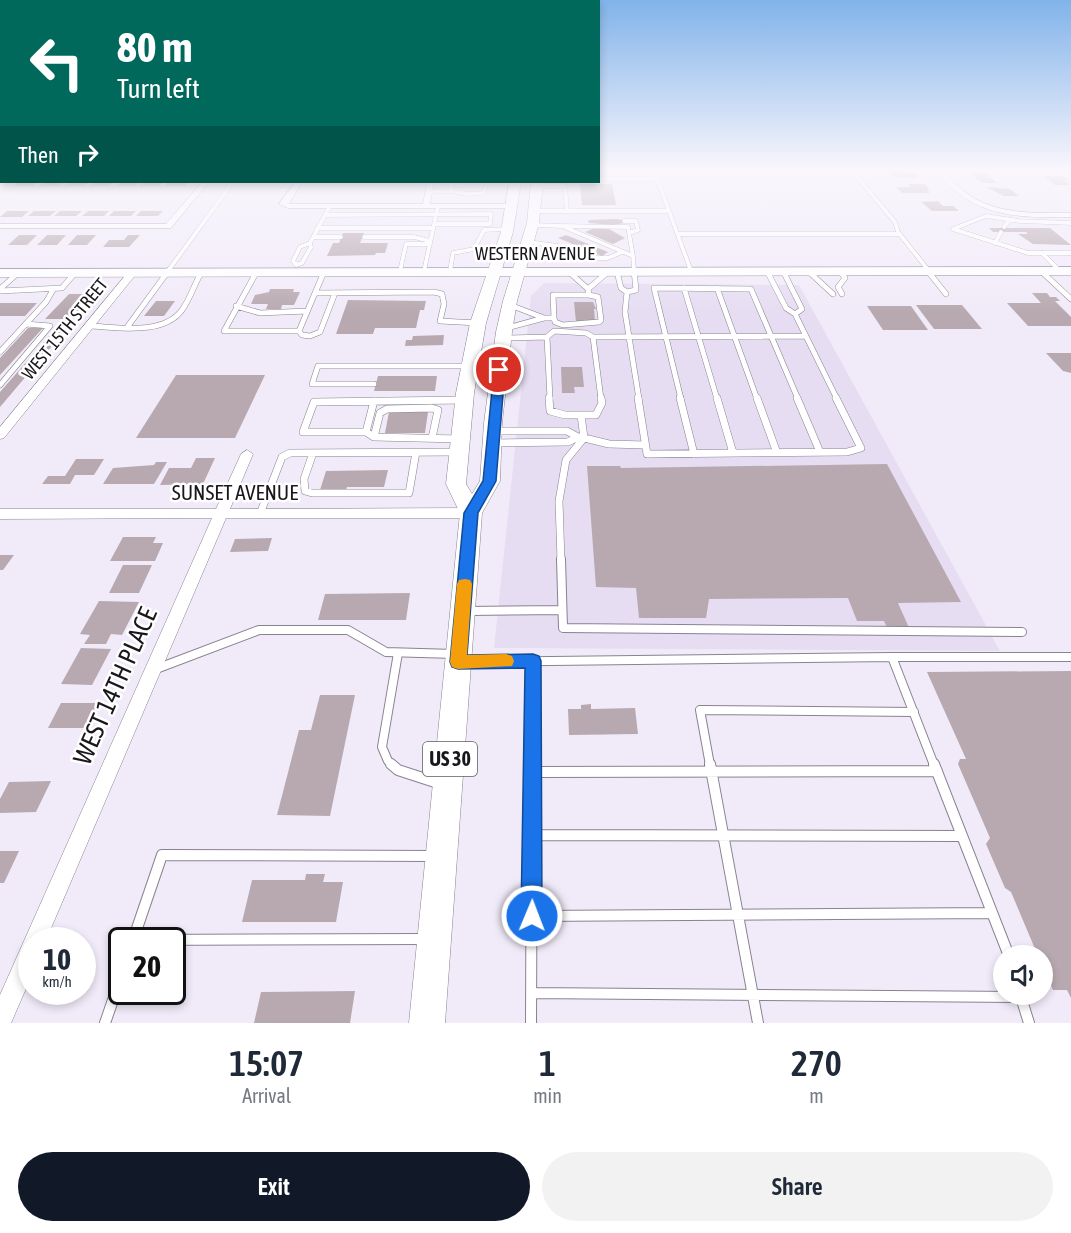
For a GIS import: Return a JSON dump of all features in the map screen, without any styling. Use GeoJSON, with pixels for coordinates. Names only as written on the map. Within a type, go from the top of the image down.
{"type":"FeatureCollection","features":[{"type":"Feature","properties":{"kind":"main road"},"geometry":{"type":"LineString","coordinates":[[471,513],[456,484],[464,400],[478,323],[510,218]]}},
{"type":"Feature","properties":{"kind":"main road","name":"US 30"},"geometry":{"type":"LineString","coordinates":[[427,1023],[471,513],[490,481],[504,333],[534,218]]}},
{"type":"Feature","properties":{"kind":"main road","name":"WESTERN AVENUE"},"geometry":{"type":"LineString","coordinates":[[0,273],[256,273],[294,269],[324,272],[1066,271]]}},
{"type":"Feature","properties":{"kind":"street"},"geometry":{"type":"LineString","coordinates":[[0,226],[168,226],[175,218]]}},
{"type":"Feature","properties":{"kind":"street","name":"WEST 15TH STREET"},"geometry":{"type":"LineString","coordinates":[[0,435],[132,273]]}},
{"type":"Feature","properties":{"kind":"street","name":"WEST 14TH PLACE"},"geometry":{"type":"LineString","coordinates":[[41,927],[247,454]]}},
{"type":"Feature","properties":{"kind":"street","name":"SUNSET AVENUE"},"geometry":{"type":"LineString","coordinates":[[0,514],[471,513]]}},
{"type":"Feature","properties":{"kind":"street"},"geometry":{"type":"LineString","coordinates":[[0,1021],[18,980]]}},
{"type":"Feature","properties":{"kind":"lane"},"geometry":{"type":"LineString","coordinates":[[128,326],[207,218]]}},
{"type":"Feature","properties":{"kind":"lane"},"geometry":{"type":"LineString","coordinates":[[294,269],[302,262],[323,218]]}},
{"type":"Feature","properties":{"kind":"lane"},"geometry":{"type":"LineString","coordinates":[[424,272],[435,218]]}},
{"type":"Feature","properties":{"kind":"lane"},"geometry":{"type":"LineString","coordinates":[[317,228],[433,228],[490,224],[491,218]]}},
{"type":"Feature","properties":{"kind":"lane"},"geometry":{"type":"LineString","coordinates":[[671,218],[691,272]]}},
{"type":"Feature","properties":{"kind":"lane"},"geometry":{"type":"LineString","coordinates":[[891,218],[899,234],[946,294]]}},
{"type":"Feature","properties":{"kind":"lane"},"geometry":{"type":"LineString","coordinates":[[982,218],[953,229],[1028,253],[1071,253]]}},
{"type":"Feature","properties":{"kind":"lane"},"geometry":{"type":"LineString","coordinates":[[1001,218],[1071,223]]}},
{"type":"Feature","properties":{"kind":"lane"},"geometry":{"type":"LineString","coordinates":[[1004,227],[1010,219]]}},
{"type":"Feature","properties":{"kind":"lane"},"geometry":{"type":"LineString","coordinates":[[562,226],[582,221]]}},
{"type":"Feature","properties":{"kind":"lane"},"geometry":{"type":"LineString","coordinates":[[624,221],[636,221],[638,230],[629,233]]}},
{"type":"Feature","properties":{"kind":"lane"},"geometry":{"type":"LineString","coordinates":[[532,225],[628,227],[636,290],[627,292],[621,288],[612,272],[589,292],[553,295],[554,320]]}},
{"type":"Feature","properties":{"kind":"lane"},"geometry":{"type":"LineString","coordinates":[[562,226],[633,256]]}},
{"type":"Feature","properties":{"kind":"lane"},"geometry":{"type":"LineString","coordinates":[[414,237],[433,228]]}},
{"type":"Feature","properties":{"kind":"lane"},"geometry":{"type":"LineString","coordinates":[[474,249],[484,230],[508,230]]}},
{"type":"Feature","properties":{"kind":"lane"},"geometry":{"type":"LineString","coordinates":[[995,243],[1001,232]]}},
{"type":"Feature","properties":{"kind":"lane"},"geometry":{"type":"LineString","coordinates":[[677,234],[899,234]]}},
{"type":"Feature","properties":{"kind":"lane"},"geometry":{"type":"LineString","coordinates":[[576,238],[583,236]]}},
{"type":"Feature","properties":{"kind":"lane"},"geometry":{"type":"LineString","coordinates":[[313,237],[341,237]]}},
{"type":"Feature","properties":{"kind":"lane"},"geometry":{"type":"LineString","coordinates":[[364,237],[414,237],[430,243]]}},
{"type":"Feature","properties":{"kind":"lane"},"geometry":{"type":"LineString","coordinates":[[584,242],[591,239]]}},
{"type":"Feature","properties":{"kind":"lane"},"geometry":{"type":"LineString","coordinates":[[528,242],[558,246],[583,257],[608,258],[622,252]]}},
{"type":"Feature","properties":{"kind":"lane"},"geometry":{"type":"LineString","coordinates":[[558,246],[567,242]]}},
{"type":"Feature","properties":{"kind":"lane"},"geometry":{"type":"LineString","coordinates":[[294,269],[294,261],[300,247],[310,243]]}},
{"type":"Feature","properties":{"kind":"lane"},"geometry":{"type":"LineString","coordinates":[[400,272],[406,244],[430,243]]}},
{"type":"Feature","properties":{"kind":"lane"},"geometry":{"type":"LineString","coordinates":[[593,246],[600,243]]}},
{"type":"Feature","properties":{"kind":"lane"},"geometry":{"type":"LineString","coordinates":[[566,249],[576,245]]}},
{"type":"Feature","properties":{"kind":"lane"},"geometry":{"type":"LineString","coordinates":[[603,250],[609,247]]}},
{"type":"Feature","properties":{"kind":"lane"},"geometry":{"type":"LineString","coordinates":[[450,272],[453,252],[474,249],[500,253]]}},
{"type":"Feature","properties":{"kind":"lane"},"geometry":{"type":"LineString","coordinates":[[575,253],[584,249]]}},
{"type":"Feature","properties":{"kind":"lane"},"geometry":{"type":"LineString","coordinates":[[1042,253],[1066,271]]}},
{"type":"Feature","properties":{"kind":"lane"},"geometry":{"type":"LineString","coordinates":[[583,257],[595,254]]}},
{"type":"Feature","properties":{"kind":"lane"},"geometry":{"type":"LineString","coordinates":[[583,257],[587,272]]}},
{"type":"Feature","properties":{"kind":"lane"},"geometry":{"type":"LineString","coordinates":[[627,292],[625,312],[628,337],[647,454],[847,452],[861,448],[795,314],[786,308],[767,271]]}},
{"type":"Feature","properties":{"kind":"lane"},"geometry":{"type":"LineString","coordinates":[[783,271],[802,309],[795,314]]}},
{"type":"Feature","properties":{"kind":"lane"},"geometry":{"type":"LineString","coordinates":[[808,271],[813,280],[828,288],[832,294]]}},
{"type":"Feature","properties":{"kind":"lane"},"geometry":{"type":"LineString","coordinates":[[840,271],[845,278],[838,287],[842,294]]}},
{"type":"Feature","properties":{"kind":"lane"},"geometry":{"type":"LineString","coordinates":[[1041,271],[1071,299]]}},
{"type":"Feature","properties":{"kind":"lane"},"geometry":{"type":"LineString","coordinates":[[324,272],[298,334],[312,336],[320,332],[335,293]]}},
{"type":"Feature","properties":{"kind":"lane"},"geometry":{"type":"LineString","coordinates":[[510,305],[563,325],[599,322],[601,320],[598,297],[589,292],[569,272]]}},
{"type":"Feature","properties":{"kind":"lane"},"geometry":{"type":"LineString","coordinates":[[0,290],[18,273]]}},
{"type":"Feature","properties":{"kind":"lane"},"geometry":{"type":"LineString","coordinates":[[0,290],[63,288],[75,273]]}},
{"type":"Feature","properties":{"kind":"lane"},"geometry":{"type":"LineString","coordinates":[[89,326],[155,326],[168,323],[176,317],[192,293],[192,287],[201,273]]}},
{"type":"Feature","properties":{"kind":"lane"},"geometry":{"type":"LineString","coordinates":[[256,273],[224,331],[299,331]]}},
{"type":"Feature","properties":{"kind":"lane"},"geometry":{"type":"LineString","coordinates":[[694,454],[654,288],[751,289],[820,452]]}},
{"type":"Feature","properties":{"kind":"lane"},"geometry":{"type":"LineString","coordinates":[[684,288],[733,453]]}},
{"type":"Feature","properties":{"kind":"lane"},"geometry":{"type":"LineString","coordinates":[[717,288],[777,453]]}},
{"type":"Feature","properties":{"kind":"lane"},"geometry":{"type":"LineString","coordinates":[[0,352],[51,296],[52,290]]}},
{"type":"Feature","properties":{"kind":"lane"},"geometry":{"type":"LineString","coordinates":[[1063,291],[1071,291]]}},
{"type":"Feature","properties":{"kind":"lane"},"geometry":{"type":"LineString","coordinates":[[315,293],[434,292],[442,294],[444,304],[440,321],[478,323]]}},
{"type":"Feature","properties":{"kind":"lane"},"geometry":{"type":"LineString","coordinates":[[236,306],[240,309],[265,312],[307,311]]}},
{"type":"Feature","properties":{"kind":"lane"},"geometry":{"type":"LineString","coordinates":[[504,333],[519,323],[544,318]]}},
{"type":"Feature","properties":{"kind":"lane"},"geometry":{"type":"LineString","coordinates":[[0,385],[50,326],[26,324]]}},
{"type":"Feature","properties":{"kind":"lane"},"geometry":{"type":"LineString","coordinates":[[504,333],[547,337],[554,331],[586,333],[593,337],[806,336]]}},
{"type":"Feature","properties":{"kind":"lane"},"geometry":{"type":"LineString","coordinates":[[547,337],[550,411],[565,415],[596,415],[602,403],[593,337]]}},
{"type":"Feature","properties":{"kind":"lane"},"geometry":{"type":"LineString","coordinates":[[374,384],[312,384],[318,366],[469,366]]}},
{"type":"Feature","properties":{"kind":"lane"},"geometry":{"type":"LineString","coordinates":[[460,446],[432,438],[374,437],[366,432],[303,432],[314,402],[464,400]]}},
{"type":"Feature","properties":{"kind":"lane"},"geometry":{"type":"LineString","coordinates":[[366,432],[374,401]]}},
{"type":"Feature","properties":{"kind":"lane"},"geometry":{"type":"LineString","coordinates":[[374,437],[380,413],[387,408],[432,408],[438,410],[432,438]]}},
{"type":"Feature","properties":{"kind":"lane"},"geometry":{"type":"LineString","coordinates":[[581,415],[581,437],[566,460],[559,501],[563,628],[1022,632]]}},
{"type":"Feature","properties":{"kind":"lane"},"geometry":{"type":"LineString","coordinates":[[493,437],[567,431],[609,444],[645,445]]}},
{"type":"Feature","properties":{"kind":"lane"},"geometry":{"type":"LineString","coordinates":[[493,437],[567,442],[581,437]]}},
{"type":"Feature","properties":{"kind":"lane"},"geometry":{"type":"LineString","coordinates":[[260,514],[282,457],[290,453],[416,452],[460,446]]}},
{"type":"Feature","properties":{"kind":"lane"},"geometry":{"type":"LineString","coordinates":[[313,453],[304,479],[305,491],[312,493],[409,493],[416,452]]}},
{"type":"Feature","properties":{"kind":"lane"},"geometry":{"type":"LineString","coordinates":[[462,611],[562,610]]}},
{"type":"Feature","properties":{"kind":"lane"},"geometry":{"type":"LineString","coordinates":[[153,669],[259,630],[348,630],[376,648],[398,653],[533,661],[1071,657]]}},
{"type":"Feature","properties":{"kind":"lane"},"geometry":{"type":"LineString","coordinates":[[398,653],[382,747],[388,761],[398,770],[447,786]]}},
{"type":"Feature","properties":{"kind":"lane"},"geometry":{"type":"LineString","coordinates":[[892,657],[1005,945]]}},
{"type":"Feature","properties":{"kind":"lane"},"geometry":{"type":"LineString","coordinates":[[531,1023],[533,661]]}},
{"type":"Feature","properties":{"kind":"lane"},"geometry":{"type":"LineString","coordinates":[[758,1023],[700,710],[914,712]]}},
{"type":"Feature","properties":{"kind":"lane"},"geometry":{"type":"LineString","coordinates":[[533,772],[937,771]]}},
{"type":"Feature","properties":{"kind":"lane"},"geometry":{"type":"LineString","coordinates":[[532,835],[962,836]]}},
{"type":"Feature","properties":{"kind":"lane"},"geometry":{"type":"LineString","coordinates":[[138,927],[162,855],[441,856]]}},
{"type":"Feature","properties":{"kind":"lane"},"geometry":{"type":"LineString","coordinates":[[532,916],[992,913]]}},
{"type":"Feature","properties":{"kind":"lane"},"geometry":{"type":"LineString","coordinates":[[186,940],[435,939]]}},
{"type":"Feature","properties":{"kind":"lane"},"geometry":{"type":"LineString","coordinates":[[532,993],[993,996]]}},
{"type":"Feature","properties":{"kind":"lane"},"geometry":{"type":"LineString","coordinates":[[105,1023],[111,1005]]}},
{"type":"Feature","properties":{"kind":"lane"},"geometry":{"type":"LineString","coordinates":[[1024,1005],[1029,1023]]}},
{"type":"Feature","properties":{"kind":"shaded area"},"geometry":{"type":"Polygon","coordinates":[[[544,283],[799,285],[1000,651],[494,648],[531,296],[544,283]]]}},
{"type":"Feature","properties":{"kind":"building"},"geometry":{"type":"Polygon","coordinates":[[[588,220],[624,220],[625,223],[612,225],[589,223],[588,220]]]}},
{"type":"Feature","properties":{"kind":"building"},"geometry":{"type":"Polygon","coordinates":[[[595,228],[609,229],[625,238],[613,244],[585,232],[595,228]]]}},
{"type":"Feature","properties":{"kind":"building"},"geometry":{"type":"Polygon","coordinates":[[[989,228],[1050,228],[1071,245],[1033,244],[1018,234],[1028,234],[1026,232],[993,232],[989,228]]]}},
{"type":"Feature","properties":{"kind":"building"},"geometry":{"type":"Polygon","coordinates":[[[343,233],[364,233],[360,243],[388,243],[385,253],[327,256],[333,243],[339,243],[343,233]]]}},
{"type":"Feature","properties":{"kind":"building"},"geometry":{"type":"Polygon","coordinates":[[[19,235],[37,235],[27,245],[8,245],[19,235]]]}},
{"type":"Feature","properties":{"kind":"building"},"geometry":{"type":"Polygon","coordinates":[[[47,235],[66,235],[57,245],[37,245],[47,235]]]}},
{"type":"Feature","properties":{"kind":"building"},"geometry":{"type":"Polygon","coordinates":[[[77,235],[96,235],[87,245],[68,245],[77,235]]]}},
{"type":"Feature","properties":{"kind":"building"},"geometry":{"type":"Polygon","coordinates":[[[128,235],[140,235],[129,247],[103,247],[109,240],[124,240],[128,235]]]}},
{"type":"Feature","properties":{"kind":"building"},"geometry":{"type":"Polygon","coordinates":[[[566,235],[608,252],[602,256],[558,238],[566,235]]]}},
{"type":"Feature","properties":{"kind":"building"},"geometry":{"type":"Polygon","coordinates":[[[270,289],[294,289],[293,292],[300,292],[294,305],[282,305],[281,309],[266,309],[268,304],[251,304],[255,295],[269,292],[270,289]]]}},
{"type":"Feature","properties":{"kind":"building"},"geometry":{"type":"Polygon","coordinates":[[[1032,293],[1047,293],[1050,297],[1056,297],[1060,301],[1055,301],[1071,317],[1071,326],[1028,326],[1007,303],[1041,303],[1032,293]]]}},
{"type":"Feature","properties":{"kind":"building"},"geometry":{"type":"Polygon","coordinates":[[[69,294],[99,294],[77,319],[45,319],[69,294]]]}},
{"type":"Feature","properties":{"kind":"building"},"geometry":{"type":"Polygon","coordinates":[[[348,300],[426,301],[424,310],[420,310],[416,328],[375,328],[373,334],[336,334],[348,300]]]}},
{"type":"Feature","properties":{"kind":"building"},"geometry":{"type":"Polygon","coordinates":[[[156,301],[175,301],[164,316],[144,316],[156,301]]]}},
{"type":"Feature","properties":{"kind":"building"},"geometry":{"type":"Polygon","coordinates":[[[574,302],[593,302],[596,309],[594,309],[595,322],[576,322],[574,302]]]}},
{"type":"Feature","properties":{"kind":"building"},"geometry":{"type":"Polygon","coordinates":[[[0,303],[37,303],[25,316],[0,316],[0,303]]]}},
{"type":"Feature","properties":{"kind":"building"},"geometry":{"type":"Polygon","coordinates":[[[916,305],[962,305],[982,329],[934,329],[916,305]]]}},
{"type":"Feature","properties":{"kind":"building"},"geometry":{"type":"Polygon","coordinates":[[[867,306],[911,306],[928,330],[883,330],[867,306]]]}},
{"type":"Feature","properties":{"kind":"building"},"geometry":{"type":"Polygon","coordinates":[[[57,327],[68,327],[0,407],[0,392],[57,327]]]}},
{"type":"Feature","properties":{"kind":"building"},"geometry":{"type":"Polygon","coordinates":[[[28,328],[43,328],[0,375],[0,358],[28,328]]]}},
{"type":"Feature","properties":{"kind":"building"},"geometry":{"type":"Polygon","coordinates":[[[444,335],[443,345],[405,346],[406,340],[412,340],[413,336],[444,335]]]}},
{"type":"Feature","properties":{"kind":"building"},"geometry":{"type":"Polygon","coordinates":[[[1046,353],[1071,353],[1071,373],[1063,371],[1046,353]]]}},
{"type":"Feature","properties":{"kind":"building"},"geometry":{"type":"Polygon","coordinates":[[[561,367],[582,367],[584,387],[574,387],[575,393],[562,393],[561,367]]]}},
{"type":"Feature","properties":{"kind":"building"},"geometry":{"type":"Polygon","coordinates":[[[176,375],[265,375],[235,438],[136,438],[176,375]]]}},
{"type":"Feature","properties":{"kind":"building"},"geometry":{"type":"Polygon","coordinates":[[[378,376],[437,376],[435,391],[374,391],[378,376]]]}},
{"type":"Feature","properties":{"kind":"building"},"geometry":{"type":"Polygon","coordinates":[[[389,412],[428,412],[425,433],[385,433],[389,412]]]}},
{"type":"Feature","properties":{"kind":"building"},"geometry":{"type":"Polygon","coordinates":[[[196,458],[215,458],[203,484],[160,485],[169,468],[191,468],[196,458]]]}},
{"type":"Feature","properties":{"kind":"building"},"geometry":{"type":"Polygon","coordinates":[[[76,459],[104,459],[94,475],[75,475],[70,484],[42,484],[48,476],[65,476],[76,459]]]}},
{"type":"Feature","properties":{"kind":"building"},"geometry":{"type":"Polygon","coordinates":[[[156,462],[167,462],[154,484],[103,484],[113,468],[154,465],[156,462]]]}},
{"type":"Feature","properties":{"kind":"building"},"geometry":{"type":"Polygon","coordinates":[[[887,464],[961,602],[898,603],[910,630],[888,630],[884,621],[857,621],[848,598],[709,599],[706,618],[639,618],[636,588],[596,587],[587,466],[620,466],[621,468],[887,464]]]}},
{"type":"Feature","properties":{"kind":"building"},"geometry":{"type":"Polygon","coordinates":[[[388,470],[384,487],[320,490],[326,471],[388,470]]]}},
{"type":"Feature","properties":{"kind":"building"},"geometry":{"type":"Polygon","coordinates":[[[123,537],[156,537],[153,543],[163,543],[155,561],[110,561],[123,537]]]}},
{"type":"Feature","properties":{"kind":"building"},"geometry":{"type":"Polygon","coordinates":[[[272,538],[268,551],[230,552],[235,539],[272,538]]]}},
{"type":"Feature","properties":{"kind":"building"},"geometry":{"type":"Polygon","coordinates":[[[0,555],[14,555],[3,570],[0,570],[0,555]]]}},
{"type":"Feature","properties":{"kind":"building"},"geometry":{"type":"Polygon","coordinates":[[[123,565],[152,565],[139,593],[109,593],[123,565]]]}},
{"type":"Feature","properties":{"kind":"building"},"geometry":{"type":"Polygon","coordinates":[[[410,593],[406,620],[318,620],[325,594],[410,593]]]}},
{"type":"Feature","properties":{"kind":"building"},"geometry":{"type":"Polygon","coordinates":[[[99,601],[139,602],[122,635],[111,634],[106,644],[84,644],[90,635],[80,634],[99,601]]]}},
{"type":"Feature","properties":{"kind":"building"},"geometry":{"type":"Polygon","coordinates":[[[81,648],[111,649],[92,685],[61,684],[81,648]]]}},
{"type":"Feature","properties":{"kind":"building"},"geometry":{"type":"Polygon","coordinates":[[[1071,671],[1071,998],[1067,990],[1053,990],[1053,945],[1033,945],[1011,892],[1005,888],[986,844],[990,838],[958,764],[960,759],[966,759],[927,672],[1071,671]]]}},
{"type":"Feature","properties":{"kind":"building"},"geometry":{"type":"Polygon","coordinates":[[[320,695],[355,695],[330,816],[277,815],[299,730],[311,730],[320,695]]]}},
{"type":"Feature","properties":{"kind":"building"},"geometry":{"type":"Polygon","coordinates":[[[61,703],[100,703],[88,728],[48,728],[61,703]]]}},
{"type":"Feature","properties":{"kind":"building"},"geometry":{"type":"Polygon","coordinates":[[[591,704],[591,709],[635,708],[638,734],[569,735],[568,709],[581,709],[581,705],[591,704]]]}},
{"type":"Feature","properties":{"kind":"building"},"geometry":{"type":"Polygon","coordinates":[[[51,781],[36,812],[0,813],[0,799],[9,782],[51,781]]]}},
{"type":"Feature","properties":{"kind":"building"},"geometry":{"type":"Polygon","coordinates":[[[0,851],[19,851],[4,883],[0,883],[0,851]]]}},
{"type":"Feature","properties":{"kind":"building"},"geometry":{"type":"Polygon","coordinates":[[[306,874],[325,874],[323,882],[343,882],[336,922],[242,922],[252,880],[305,880],[306,874]]]}},
{"type":"Feature","properties":{"kind":"building"},"geometry":{"type":"Polygon","coordinates":[[[355,991],[350,1023],[254,1023],[261,992],[355,991]]]}},
{"type":"Feature","properties":{"kind":"slow traffic"},"geometry":{"type":"LineString","coordinates":[[465,584],[458,662],[506,661]]}},
{"type":"Feature","properties":{"kind":"route"},"geometry":{"type":"LineString","coordinates":[[499,370],[490,481],[471,513],[458,662],[533,661],[532,916]]}}]}
